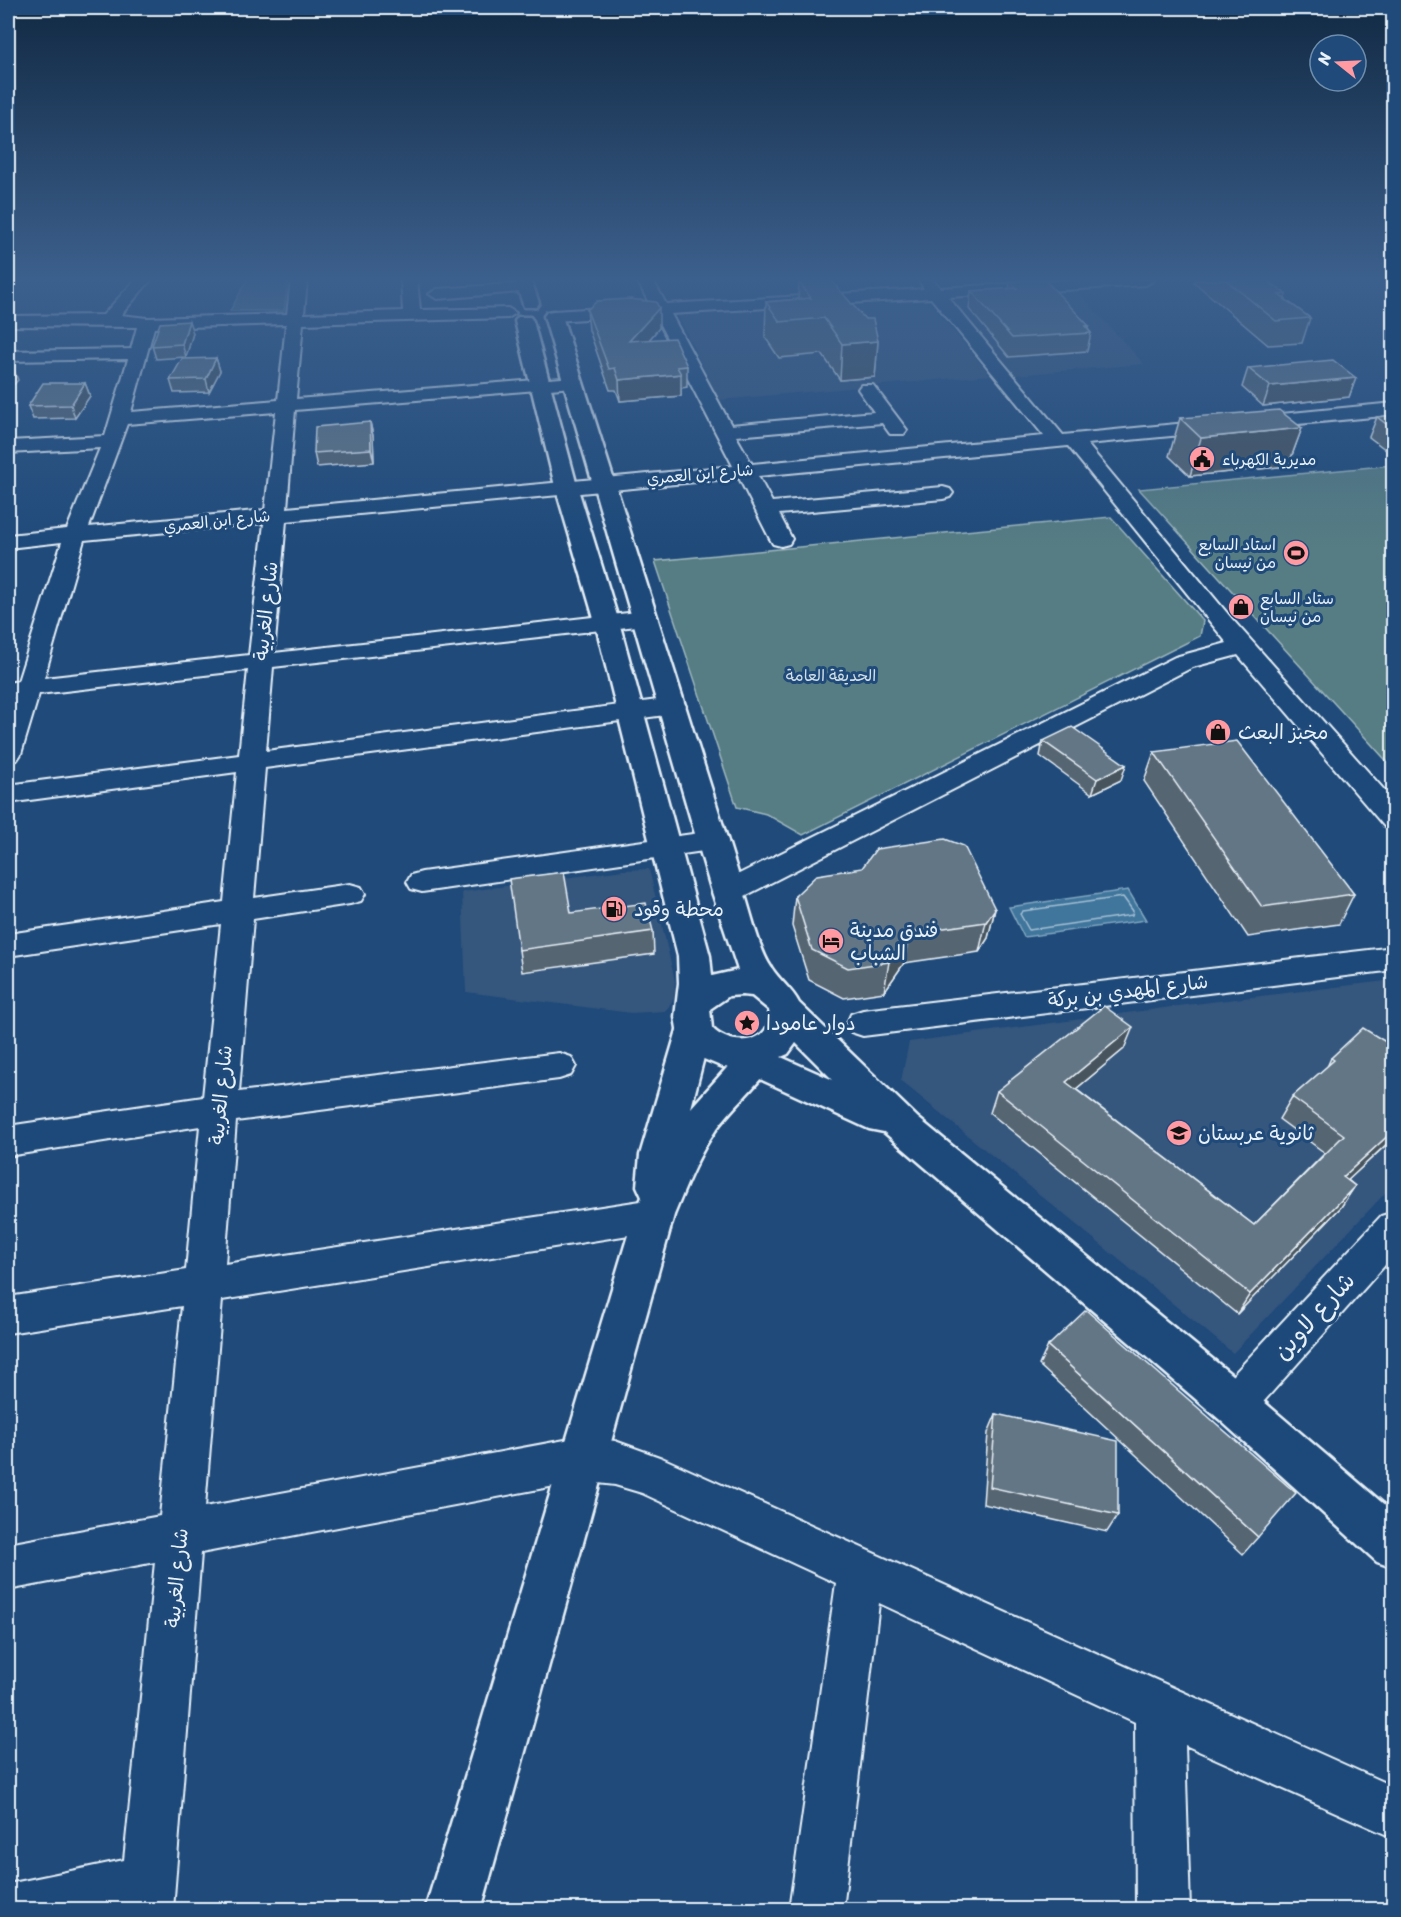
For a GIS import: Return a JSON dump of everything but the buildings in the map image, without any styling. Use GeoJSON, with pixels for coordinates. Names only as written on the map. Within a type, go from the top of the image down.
{"type":"FeatureCollection","features":[{"type":"Feature","properties":{"kind":"main road"},"geometry":{"type":"LineString","coordinates":[[538,369],[566,486],[607,622],[694,956],[696,983],[693,1021],[701,1041],[712,1049],[727,1055],[754,1057],[905,1129]]}},
{"type":"Feature","properties":{"kind":"main road"},"geometry":{"type":"LineString","coordinates":[[453,1910],[581,1459],[654,1215],[682,1153],[698,1127],[754,1057],[783,1036],[788,1020],[754,969],[728,892],[570,369]]}},
{"type":"Feature","properties":{"kind":"main road"},"geometry":{"type":"LineString","coordinates":[[654,1215],[658,1155],[693,1021],[705,993],[726,984],[749,983],[778,1002],[905,1129],[1234,1404],[1394,1545]]}},
{"type":"Feature","properties":{"kind":"street"},"geometry":{"type":"LineString","coordinates":[[8,753],[18,689],[112,441],[133,369]]}},
{"type":"Feature","properties":{"kind":"street","name":"شارع الغربية"},"geometry":{"type":"LineString","coordinates":[[148,1895],[261,661],[291,369]]}},
{"type":"Feature","properties":{"kind":"street"},"geometry":{"type":"LineString","coordinates":[[692,369],[782,539]]}},
{"type":"Feature","properties":{"kind":"street"},"geometry":{"type":"LineString","coordinates":[[1004,369],[1394,819]]}},
{"type":"Feature","properties":{"kind":"street"},"geometry":{"type":"LineString","coordinates":[[119,419],[574,382]]}},
{"type":"Feature","properties":{"kind":"street"},"geometry":{"type":"LineString","coordinates":[[766,509],[934,480],[867,389]]}},
{"type":"Feature","properties":{"kind":"street","name":"شارع ابن العمري"},"geometry":{"type":"LineString","coordinates":[[8,541],[745,470],[934,480],[1066,440],[1394,409]]}},
{"type":"Feature","properties":{"kind":"street"},"geometry":{"type":"LineString","coordinates":[[724,431],[886,417]]}},
{"type":"Feature","properties":{"kind":"street"},"geometry":{"type":"LineString","coordinates":[[8,447],[112,441]]}},
{"type":"Feature","properties":{"kind":"street"},"geometry":{"type":"LineString","coordinates":[[18,689],[646,618]]}},
{"type":"Feature","properties":{"kind":"street"},"geometry":{"type":"LineString","coordinates":[[728,892],[1184,662],[1208,654],[1244,647]]}},
{"type":"Feature","properties":{"kind":"street"},"geometry":{"type":"LineString","coordinates":[[8,794],[673,706]]}},
{"type":"Feature","properties":{"kind":"street"},"geometry":{"type":"LineString","coordinates":[[422,882],[714,842]]}},
{"type":"Feature","properties":{"kind":"street"},"geometry":{"type":"LineString","coordinates":[[8,945],[350,894]]}},
{"type":"Feature","properties":{"kind":"street","name":"شارع المهدي بن بركة"},"geometry":{"type":"LineString","coordinates":[[863,1023],[1394,958]]}},
{"type":"Feature","properties":{"kind":"street"},"geometry":{"type":"LineString","coordinates":[[8,1141],[220,1109],[559,1066]]}},
{"type":"Feature","properties":{"kind":"street"},"geometry":{"type":"LineString","coordinates":[[8,1315],[654,1215]]}},
{"type":"Feature","properties":{"kind":"street","name":"شارع لاوين"},"geometry":{"type":"LineString","coordinates":[[1234,1404],[1394,1228]]}},
{"type":"Feature","properties":{"kind":"street"},"geometry":{"type":"LineString","coordinates":[[8,1567],[581,1459],[615,1463],[647,1473],[860,1572],[1394,1813]]}},
{"type":"Feature","properties":{"kind":"street"},"geometry":{"type":"LineString","coordinates":[[816,1910],[860,1572]]}},
{"type":"Feature","properties":{"kind":"street"},"geometry":{"type":"LineString","coordinates":[[1159,1708],[1163,1910]]}},
{"type":"Feature","properties":{"kind":"street"},"geometry":{"type":"LineString","coordinates":[[10,1910],[148,1895]]}},
{"type":"Feature","properties":{"kind":"shaded area"},"geometry":{"type":"Polygon","coordinates":[[[704,369],[985,369],[990,375],[719,400],[704,369]]]}},
{"type":"Feature","properties":{"kind":"shaded area"},"geometry":{"type":"Polygon","coordinates":[[[1009,369],[1079,369],[1014,375],[1009,369]]]}},
{"type":"Feature","properties":{"kind":"shaded area"},"geometry":{"type":"Polygon","coordinates":[[[649,869],[675,981],[674,998],[666,1011],[631,1013],[466,992],[462,892],[623,870],[649,869]]]}},
{"type":"Feature","properties":{"kind":"shaded area","name":"ثانوية عربستان"},"geometry":{"type":"Polygon","coordinates":[[[1393,980],[1393,1185],[1233,1353],[901,1081],[909,1042],[1393,980]]]}},
{"type":"Feature","properties":{"kind":"green space","name":"استاد السابع من نيسان"},"geometry":{"type":"Polygon","coordinates":[[[1394,465],[1393,768],[1139,489],[1394,465]]]}},
{"type":"Feature","properties":{"kind":"green space","name":"الحديقة العامة"},"geometry":{"type":"Polygon","coordinates":[[[1111,517],[1203,621],[1200,636],[803,835],[766,814],[737,807],[655,561],[1111,517]]]}},
{"type":"Feature","properties":{"kind":"water"},"geometry":{"type":"Polygon","coordinates":[[[1128,890],[1146,920],[1024,937],[1009,907],[1128,890]]]}},
{"type":"Feature","properties":{"kind":"place","name":"مديرية الكهرباء"},"geometry":{"type":"Point","coordinates":[1202,459]}},
{"type":"Feature","properties":{"kind":"place","name":"استاد السابع من نيسان"},"geometry":{"type":"Point","coordinates":[1296,553]}},
{"type":"Feature","properties":{"kind":"place","name":"ستاد السابع من نيسان"},"geometry":{"type":"Point","coordinates":[1241,607]}},
{"type":"Feature","properties":{"kind":"place","name":"مخبز البعث"},"geometry":{"type":"Point","coordinates":[1218,732]}},
{"type":"Feature","properties":{"kind":"place","name":"محطة وقود"},"geometry":{"type":"Point","coordinates":[614,909]}},
{"type":"Feature","properties":{"kind":"place","name":"فندق مدينة الشباب"},"geometry":{"type":"Point","coordinates":[831,941]}},
{"type":"Feature","properties":{"kind":"place","name":"دوار عامودا"},"geometry":{"type":"Point","coordinates":[747,1023]}},
{"type":"Feature","properties":{"kind":"place","name":"ثانوية عربستان"},"geometry":{"type":"Point","coordinates":[1179,1133]}}]}
